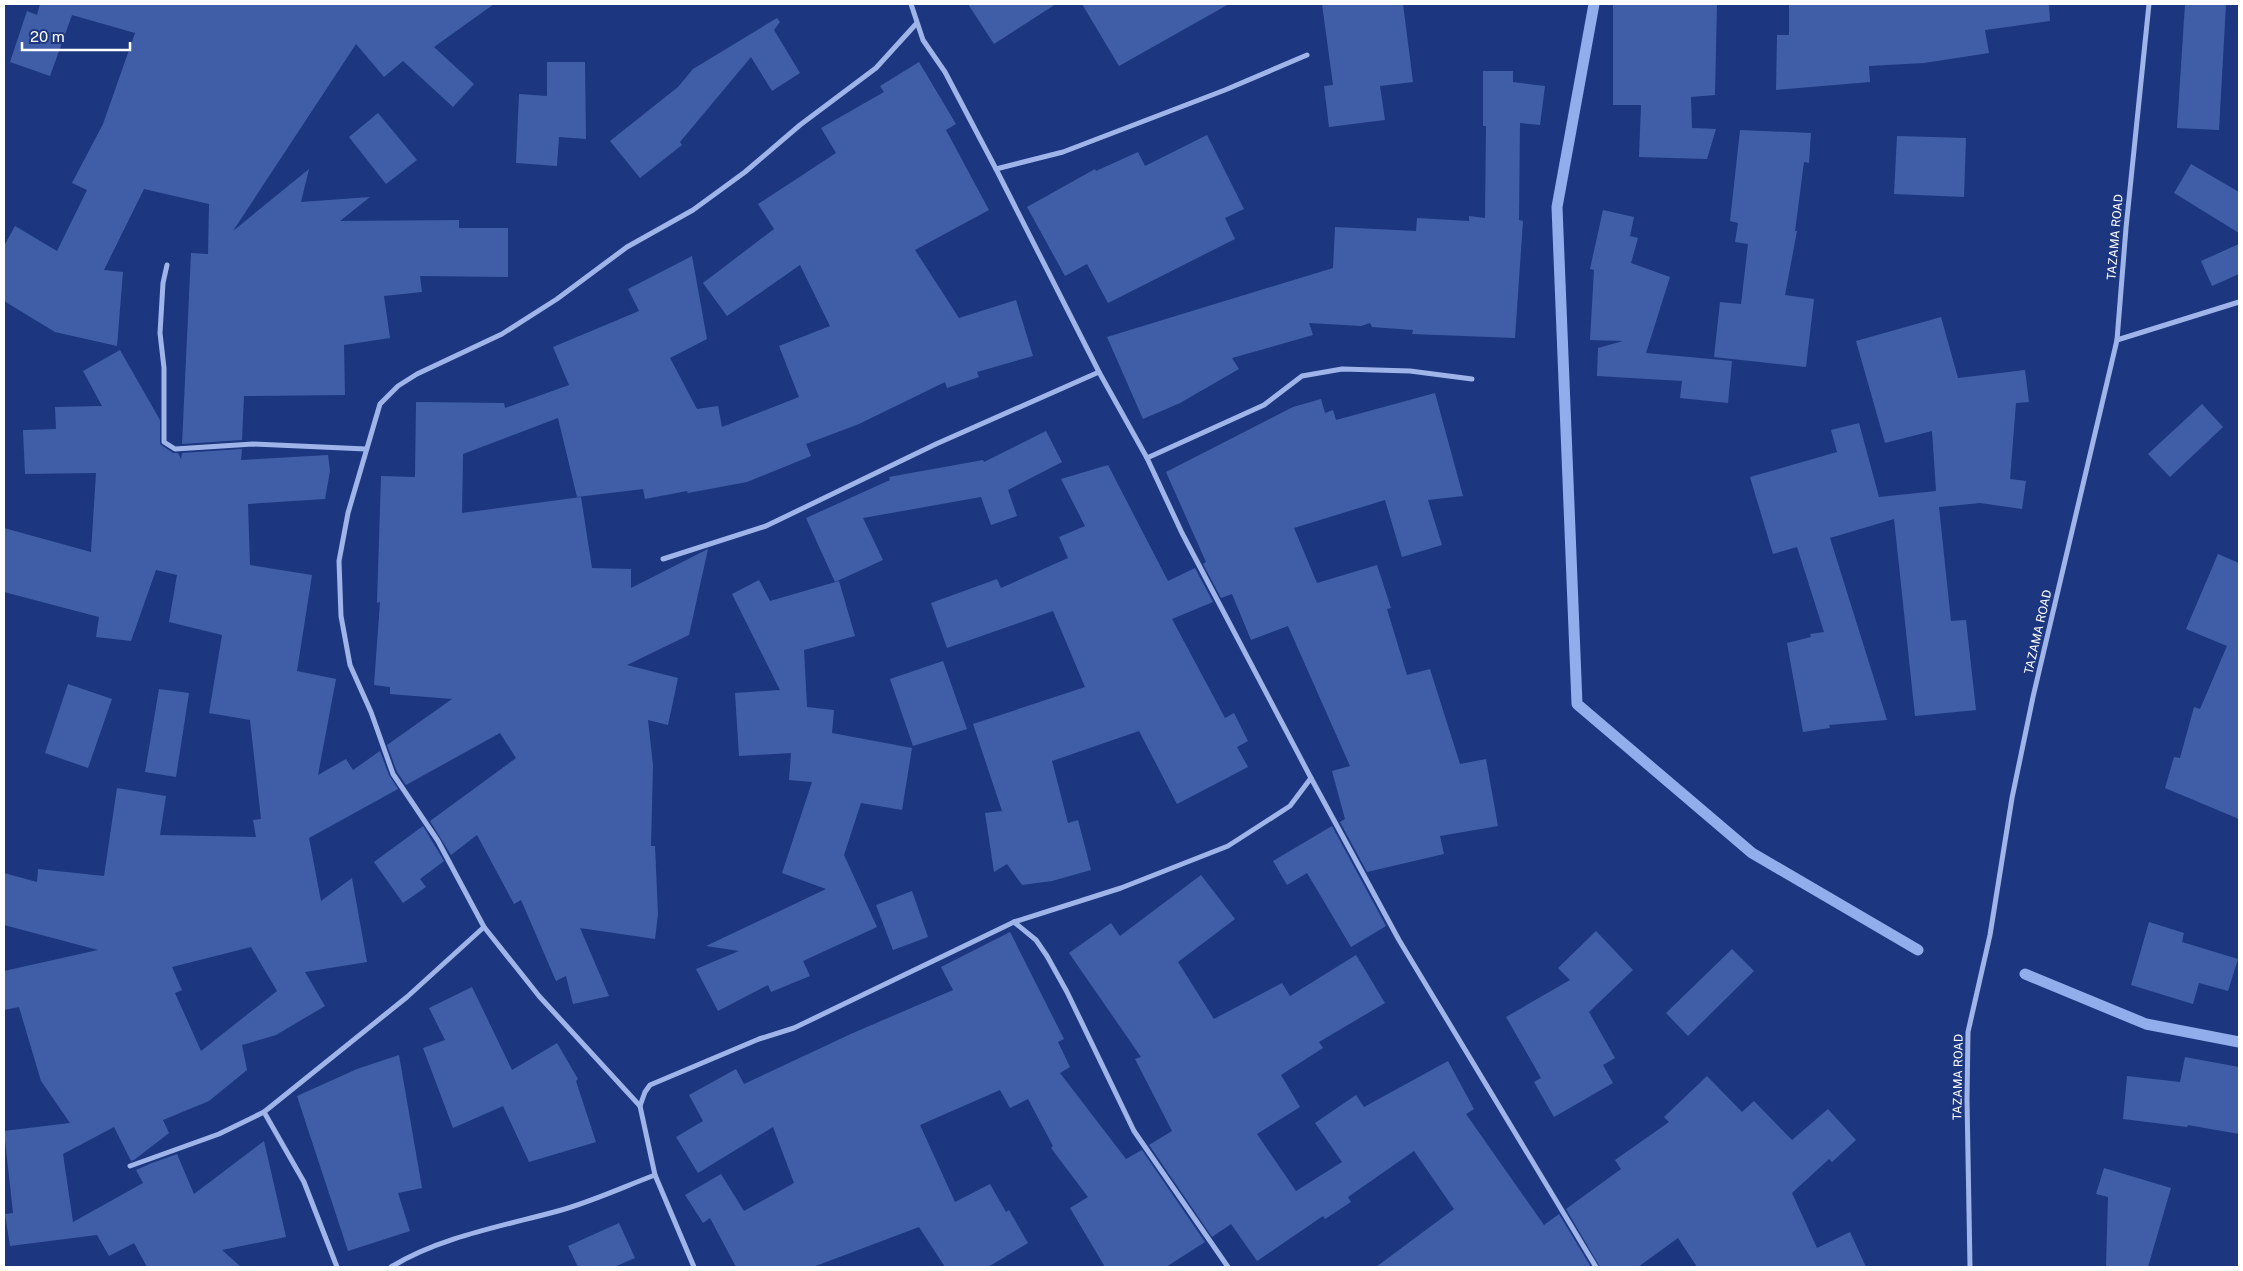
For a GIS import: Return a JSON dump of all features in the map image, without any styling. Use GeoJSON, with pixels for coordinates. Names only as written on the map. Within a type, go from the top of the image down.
{"type":"FeatureCollection","features":[{"type":"Feature","properties":{"kind":"street"},"geometry":{"type":"LineString","coordinates":[[911,4],[916,24],[923,40],[945,72],[996,169],[1099,372],[1147,458],[1182,534],[1311,778],[1399,940],[1596,1267]]}},
{"type":"Feature","properties":{"kind":"street","name":"TAZAMA ROAD"},"geometry":{"type":"LineString","coordinates":[[1970,1267],[1967,1099],[1968,1032],[1990,935],[2012,798],[2033,697],[2117,340],[2126,228],[2149,4]]}},
{"type":"Feature","properties":{"kind":"street"},"geometry":{"type":"LineString","coordinates":[[694,1267],[655,1175],[640,1106],[539,996],[484,927],[438,841],[393,774],[371,712],[350,665],[341,616],[339,560],[348,513],[380,404],[398,386],[417,374],[502,334],[557,299],[627,247],[694,210],[745,172],[800,125],[876,68],[916,24]]}},
{"type":"Feature","properties":{"kind":"street"},"geometry":{"type":"LineString","coordinates":[[996,169],[1063,152],[1225,90],[1307,55]]}},
{"type":"Feature","properties":{"kind":"street"},"geometry":{"type":"LineString","coordinates":[[166,265],[160,332],[164,368],[164,442],[176,449],[253,444],[366,449]]}},
{"type":"Feature","properties":{"kind":"street"},"geometry":{"type":"LineString","coordinates":[[2117,340],[2239,302]]}},
{"type":"Feature","properties":{"kind":"street"},"geometry":{"type":"LineString","coordinates":[[1147,458],[1264,405],[1302,376],[1342,368],[1410,370],[1472,379]]}},
{"type":"Feature","properties":{"kind":"street"},"geometry":{"type":"LineString","coordinates":[[664,559],[766,526],[936,444],[1099,372]]}},
{"type":"Feature","properties":{"kind":"street"},"geometry":{"type":"LineString","coordinates":[[640,1106],[645,1092],[650,1085],[752,1042],[803,1024],[1014,922],[1121,888],[1228,846],[1290,806],[1311,778]]}},
{"type":"Feature","properties":{"kind":"street"},"geometry":{"type":"LineString","coordinates":[[1014,922],[1036,940],[1048,956],[1134,1132],[1228,1267]]}},
{"type":"Feature","properties":{"kind":"street"},"geometry":{"type":"LineString","coordinates":[[130,1166],[219,1134],[264,1112],[406,997],[484,927]]}},
{"type":"Feature","properties":{"kind":"street"},"geometry":{"type":"LineString","coordinates":[[264,1112],[304,1182],[337,1267]]}},
{"type":"Feature","properties":{"kind":"street"},"geometry":{"type":"LineString","coordinates":[[391,1267],[406,1258],[482,1230],[560,1210],[655,1175]]}},
{"type":"Feature","properties":{"kind":"building"},"geometry":{"type":"Polygon","coordinates":[[[40,4],[494,4],[434,47],[474,84],[453,107],[403,61],[384,77],[356,44],[233,231],[309,169],[301,202],[370,197],[340,221],[459,220],[459,228],[508,228],[508,277],[420,276],[422,292],[384,296],[390,338],[344,345],[345,395],[244,396],[242,440],[182,444],[191,253],[208,254],[209,204],[144,189],[104,270],[123,272],[117,346],[55,332],[4,301],[4,246],[15,226],[57,251],[87,190],[72,183],[103,124],[135,33],[72,15],[50,76],[10,62],[27,11],[37,15],[40,4]]]}},
{"type":"Feature","properties":{"kind":"building"},"geometry":{"type":"Polygon","coordinates":[[[968,4],[1056,4],[994,44],[968,4]]]}},
{"type":"Feature","properties":{"kind":"building"},"geometry":{"type":"Polygon","coordinates":[[[1082,4],[1229,4],[1119,66],[1082,4]]]}},
{"type":"Feature","properties":{"kind":"building"},"geometry":{"type":"Polygon","coordinates":[[[1322,4],[1403,4],[1413,82],[1380,86],[1385,120],[1329,127],[1324,86],[1333,85],[1322,4]]]}},
{"type":"Feature","properties":{"kind":"building"},"geometry":{"type":"Polygon","coordinates":[[[1613,4],[1717,4],[1715,95],[1691,97],[1692,128],[1716,129],[1707,159],[1639,157],[1641,105],[1613,105],[1613,4]]]}},
{"type":"Feature","properties":{"kind":"building"},"geometry":{"type":"Polygon","coordinates":[[[1789,4],[2049,4],[2050,21],[1985,30],[1989,53],[1924,63],[1869,66],[1870,82],[1776,90],[1777,35],[1789,35],[1789,4]]]}},
{"type":"Feature","properties":{"kind":"building"},"geometry":{"type":"Polygon","coordinates":[[[2185,4],[2226,4],[2219,130],[2177,128],[2185,4]]]}},
{"type":"Feature","properties":{"kind":"building"},"geometry":{"type":"Polygon","coordinates":[[[777,18],[780,22],[774,30],[800,73],[772,91],[751,57],[680,142],[682,145],[640,178],[610,141],[678,87],[693,69],[777,18]]]}},
{"type":"Feature","properties":{"kind":"building"},"geometry":{"type":"Polygon","coordinates":[[[547,62],[585,62],[586,139],[559,137],[557,166],[516,163],[519,94],[547,96],[547,62]]]}},
{"type":"Feature","properties":{"kind":"building"},"geometry":{"type":"Polygon","coordinates":[[[919,62],[956,124],[946,130],[989,210],[915,250],[959,318],[1016,300],[1033,356],[977,372],[979,377],[947,388],[945,382],[859,424],[806,444],[811,456],[747,482],[688,493],[687,491],[645,499],[643,489],[577,497],[558,418],[463,454],[462,513],[581,497],[592,568],[631,569],[631,588],[708,549],[689,635],[627,665],[678,678],[668,725],[648,720],[653,765],[651,846],[655,846],[658,914],[655,939],[580,928],[609,996],[573,1004],[566,976],[556,981],[521,900],[514,904],[477,835],[451,855],[430,821],[516,758],[500,733],[406,785],[397,772],[387,745],[452,699],[390,694],[390,687],[374,685],[380,602],[377,603],[381,476],[415,477],[416,402],[504,403],[505,408],[569,385],[553,347],[639,311],[628,289],[692,256],[707,339],[670,358],[697,409],[718,406],[722,427],[799,397],[779,346],[830,326],[800,265],[727,316],[703,283],[774,229],[758,204],[836,153],[821,128],[884,92],[880,86],[919,62]]]}},
{"type":"Feature","properties":{"kind":"building"},"geometry":{"type":"Polygon","coordinates":[[[1483,71],[1513,71],[1513,82],[1545,86],[1540,125],[1520,123],[1519,220],[1523,221],[1515,338],[1412,334],[1413,330],[1372,327],[1370,323],[1361,326],[1309,323],[1313,335],[1232,358],[1239,369],[1180,403],[1143,419],[1107,337],[1333,268],[1335,227],[1416,231],[1417,218],[1469,221],[1469,216],[1485,218],[1486,126],[1483,126],[1483,71]]]}},
{"type":"Feature","properties":{"kind":"building"},"geometry":{"type":"Polygon","coordinates":[[[378,113],[417,160],[386,184],[349,137],[378,113]]]}},
{"type":"Feature","properties":{"kind":"building"},"geometry":{"type":"Polygon","coordinates":[[[1740,130],[1811,133],[1809,163],[1804,162],[1795,231],[1797,231],[1785,295],[1814,299],[1806,367],[1714,357],[1720,302],[1741,304],[1748,244],[1735,242],[1738,223],[1730,221],[1740,130]]]}},
{"type":"Feature","properties":{"kind":"building"},"geometry":{"type":"Polygon","coordinates":[[[1207,135],[1244,209],[1225,218],[1235,239],[1108,303],[1087,264],[1065,276],[1027,207],[1095,169],[1096,171],[1138,152],[1145,166],[1207,135]]]}},
{"type":"Feature","properties":{"kind":"building"},"geometry":{"type":"Polygon","coordinates":[[[1897,136],[1966,138],[1964,197],[1894,194],[1897,136]]]}},
{"type":"Feature","properties":{"kind":"building"},"geometry":{"type":"Polygon","coordinates":[[[2191,164],[2239,192],[2239,233],[2174,193],[2191,164]]]}},
{"type":"Feature","properties":{"kind":"building"},"geometry":{"type":"Polygon","coordinates":[[[1603,210],[1634,217],[1630,236],[1638,238],[1631,263],[1670,277],[1646,353],[1732,361],[1728,403],[1680,398],[1682,381],[1597,376],[1598,348],[1623,341],[1590,340],[1594,270],[1590,269],[1603,210]]]}},
{"type":"Feature","properties":{"kind":"building"},"geometry":{"type":"Polygon","coordinates":[[[2239,244],[2239,274],[2212,286],[2201,261],[2239,244]]]}},
{"type":"Feature","properties":{"kind":"building"},"geometry":{"type":"Polygon","coordinates":[[[1941,317],[1958,378],[2025,370],[2029,402],[2016,403],[2010,479],[2026,481],[2022,509],[1980,503],[1939,507],[1951,621],[1966,620],[1976,710],[1915,716],[1894,519],[1830,538],[1887,720],[1829,725],[1830,728],[1803,732],[1787,643],[1811,637],[1810,634],[1824,632],[1797,547],[1773,554],[1750,477],[1837,452],[1831,430],[1859,423],[1879,497],[1936,491],[1932,431],[1885,443],[1856,341],[1941,317]]]}},
{"type":"Feature","properties":{"kind":"building"},"geometry":{"type":"Polygon","coordinates":[[[120,350],[160,420],[160,444],[173,453],[178,453],[181,459],[182,453],[242,449],[241,460],[328,455],[330,471],[325,499],[248,504],[250,565],[312,575],[297,671],[336,679],[318,775],[346,759],[353,770],[380,751],[389,775],[398,789],[309,838],[321,901],[352,878],[367,962],[305,972],[325,1006],[276,1035],[242,1045],[247,1070],[209,1101],[163,1120],[169,1133],[134,1160],[131,1161],[114,1127],[63,1154],[73,1222],[143,1183],[136,1170],[152,1163],[177,1154],[194,1194],[264,1141],[286,1237],[222,1250],[241,1267],[147,1267],[134,1243],[109,1256],[97,1235],[10,1246],[5,1214],[13,1213],[4,1131],[70,1123],[41,1081],[19,1007],[4,1010],[4,971],[98,950],[4,925],[4,873],[37,882],[38,869],[104,876],[117,788],[166,796],[160,835],[256,837],[253,820],[261,819],[250,720],[209,713],[222,635],[169,622],[177,575],[156,570],[131,641],[96,637],[99,617],[4,592],[4,528],[91,552],[96,473],[25,474],[23,430],[56,429],[55,407],[102,406],[83,371],[120,350]],[[251,947],[172,967],[182,990],[175,993],[201,1051],[277,991],[251,947]]]}},
{"type":"Feature","properties":{"kind":"building"},"geometry":{"type":"Polygon","coordinates":[[[1435,393],[1463,496],[1428,500],[1442,545],[1402,557],[1385,500],[1294,528],[1317,583],[1377,565],[1391,608],[1387,609],[1407,675],[1430,669],[1460,764],[1486,759],[1498,826],[1440,836],[1444,854],[1367,872],[1340,822],[1345,819],[1332,771],[1350,766],[1288,626],[1251,640],[1232,594],[1221,598],[1203,564],[1206,562],[1166,472],[1293,407],[1321,399],[1325,413],[1333,410],[1336,420],[1435,393]]]}},
{"type":"Feature","properties":{"kind":"building"},"geometry":{"type":"Polygon","coordinates":[[[2202,404],[2223,427],[2170,477],[2148,454],[2202,404]]]}},
{"type":"Feature","properties":{"kind":"building"},"geometry":{"type":"Polygon","coordinates":[[[1046,431],[1062,462],[1008,490],[1017,516],[991,525],[981,497],[863,518],[883,560],[835,582],[806,518],[890,480],[889,477],[983,460],[984,462],[1046,431]]]}},
{"type":"Feature","properties":{"kind":"building"},"geometry":{"type":"Polygon","coordinates":[[[1108,465],[1168,581],[1195,568],[1213,602],[1172,619],[1225,718],[1234,713],[1248,741],[1237,747],[1248,767],[1177,804],[1139,731],[1052,761],[1068,823],[1078,820],[1091,870],[1052,881],[1022,885],[1007,864],[994,872],[985,813],[1002,811],[973,724],[1085,687],[1053,611],[947,648],[931,603],[997,579],[1001,588],[1068,558],[1059,537],[1085,526],[1061,479],[1108,465]]]}},
{"type":"Feature","properties":{"kind":"building"},"geometry":{"type":"Polygon","coordinates":[[[2218,554],[2239,563],[2239,819],[2165,788],[2174,757],[2180,758],[2194,707],[2200,709],[2227,646],[2186,629],[2218,554]]]}},
{"type":"Feature","properties":{"kind":"building"},"geometry":{"type":"Polygon","coordinates":[[[759,580],[770,601],[839,581],[855,636],[804,650],[807,707],[834,710],[832,733],[912,748],[902,810],[861,803],[844,855],[877,927],[803,961],[810,976],[771,992],[768,985],[718,1011],[696,969],[739,951],[706,946],[826,889],[782,873],[812,782],[789,780],[791,753],[739,756],[735,693],[780,690],[732,594],[759,580]]]}},
{"type":"Feature","properties":{"kind":"building"},"geometry":{"type":"Polygon","coordinates":[[[943,661],[967,729],[913,746],[890,679],[943,661]]]}},
{"type":"Feature","properties":{"kind":"building"},"geometry":{"type":"Polygon","coordinates":[[[68,684],[112,699],[88,768],[45,753],[68,684]]]}},
{"type":"Feature","properties":{"kind":"building"},"geometry":{"type":"Polygon","coordinates":[[[159,689],[189,693],[176,777],[145,772],[159,689]]]}},
{"type":"Feature","properties":{"kind":"building"},"geometry":{"type":"Polygon","coordinates":[[[423,826],[444,861],[420,879],[426,887],[403,903],[374,862],[423,826]]]}},
{"type":"Feature","properties":{"kind":"building"},"geometry":{"type":"Polygon","coordinates":[[[1332,826],[1386,926],[1351,947],[1307,873],[1287,885],[1273,861],[1332,826]]]}},
{"type":"Feature","properties":{"kind":"building"},"geometry":{"type":"Polygon","coordinates":[[[1201,875],[1235,919],[1178,962],[1214,1019],[1282,983],[1290,996],[1356,955],[1385,1003],[1319,1042],[1323,1048],[1281,1075],[1300,1107],[1257,1134],[1296,1191],[1342,1162],[1315,1123],[1356,1095],[1364,1107],[1448,1061],[1474,1109],[1466,1114],[1544,1225],[1559,1214],[1591,1267],[1376,1267],[1454,1209],[1414,1151],[1348,1197],[1351,1202],[1325,1219],[1323,1216],[1257,1261],[1231,1224],[1212,1237],[1149,1145],[1172,1131],[1135,1059],[1141,1057],[1069,953],[1111,923],[1120,936],[1201,875]]]}},
{"type":"Feature","properties":{"kind":"building"},"geometry":{"type":"Polygon","coordinates":[[[912,891],[928,937],[893,950],[876,905],[912,891]]]}},
{"type":"Feature","properties":{"kind":"building"},"geometry":{"type":"Polygon","coordinates":[[[2149,922],[2184,933],[2182,942],[2238,959],[2228,991],[2199,983],[2193,1004],[2131,985],[2149,922]]]}},
{"type":"Feature","properties":{"kind":"building"},"geometry":{"type":"Polygon","coordinates":[[[1596,931],[1633,970],[1589,1012],[1615,1058],[1603,1065],[1613,1083],[1554,1117],[1534,1082],[1541,1078],[1506,1017],[1570,980],[1558,968],[1596,931]]]}},
{"type":"Feature","properties":{"kind":"building"},"geometry":{"type":"Polygon","coordinates":[[[1010,932],[1064,1039],[1058,1042],[1070,1067],[1060,1073],[1126,1159],[1142,1150],[1205,1242],[1166,1267],[1105,1267],[1070,1208],[1088,1197],[1051,1148],[1053,1146],[1028,1099],[1010,1108],[1000,1090],[920,1125],[955,1202],[990,1184],[1006,1212],[1009,1210],[1028,1243],[988,1267],[945,1267],[919,1227],[813,1267],[736,1267],[710,1218],[703,1223],[685,1195],[721,1174],[744,1211],[794,1183],[773,1127],[698,1173],[676,1137],[703,1121],[689,1095],[736,1069],[744,1084],[853,1033],[953,990],[941,967],[1010,932]]]}},
{"type":"Feature","properties":{"kind":"building"},"geometry":{"type":"Polygon","coordinates":[[[1732,949],[1754,971],[1688,1036],[1666,1013],[1732,949]]]}},
{"type":"Feature","properties":{"kind":"building"},"geometry":{"type":"Polygon","coordinates":[[[472,987],[512,1070],[557,1043],[578,1079],[576,1081],[596,1142],[529,1162],[503,1106],[453,1128],[423,1048],[445,1040],[429,1008],[472,987]]]}},
{"type":"Feature","properties":{"kind":"building"},"geometry":{"type":"Polygon","coordinates":[[[399,1055],[422,1188],[398,1193],[410,1231],[348,1251],[297,1096],[357,1069],[399,1055]]]}},
{"type":"Feature","properties":{"kind":"building"},"geometry":{"type":"Polygon","coordinates":[[[2185,1057],[2239,1067],[2239,1134],[2188,1125],[2187,1127],[2123,1119],[2127,1076],[2180,1082],[2185,1057]]]}},
{"type":"Feature","properties":{"kind":"building"},"geometry":{"type":"Polygon","coordinates":[[[1707,1076],[1742,1112],[1754,1101],[1792,1140],[1828,1109],[1856,1140],[1832,1162],[1829,1159],[1792,1193],[1817,1248],[1850,1232],[1866,1267],[1697,1267],[1678,1238],[1638,1267],[1600,1267],[1566,1209],[1621,1169],[1615,1160],[1669,1122],[1664,1117],[1707,1076]]]}},
{"type":"Feature","properties":{"kind":"building"},"geometry":{"type":"Polygon","coordinates":[[[2104,1168],[2171,1188],[2148,1267],[2106,1267],[2108,1197],[2096,1194],[2104,1168]]]}},
{"type":"Feature","properties":{"kind":"building"},"geometry":{"type":"Polygon","coordinates":[[[619,1223],[635,1258],[614,1267],[578,1267],[568,1246],[619,1223]]]}},
{"type":"Feature","properties":{"kind":"waterway"},"geometry":{"type":"LineString","coordinates":[[1594,4],[1557,207],[1577,704],[1752,853],[1918,950]]}},
{"type":"Feature","properties":{"kind":"waterway"},"geometry":{"type":"LineString","coordinates":[[2025,974],[2146,1024],[2239,1042]]}}]}
